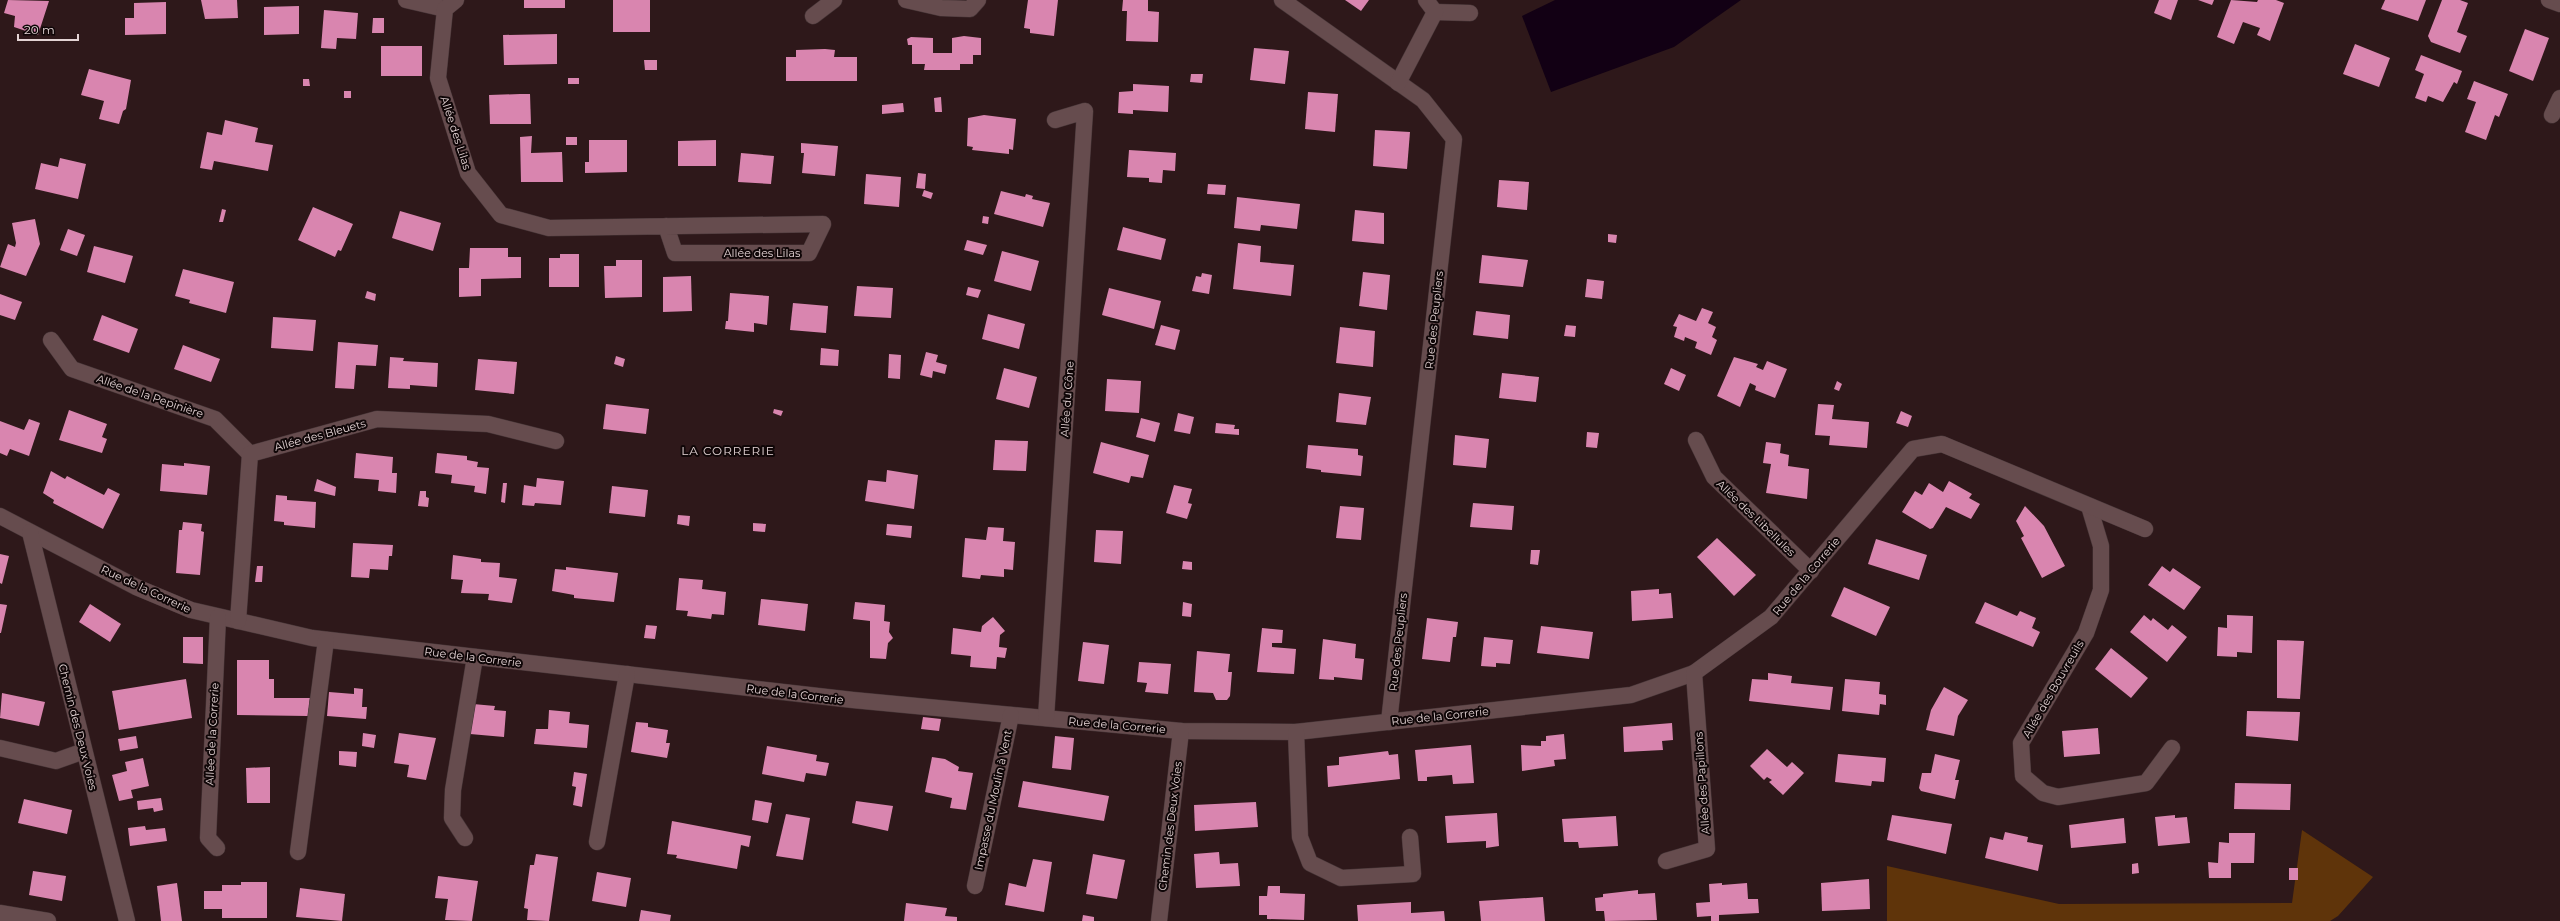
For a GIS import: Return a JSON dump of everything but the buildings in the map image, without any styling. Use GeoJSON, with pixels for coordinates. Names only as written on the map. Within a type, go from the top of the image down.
{"type":"FeatureCollection","features":[{"type":"Feature","properties":{"kind":"street"},"geometry":{"type":"LineString","coordinates":[[406,0],[450,4]]}},
{"type":"Feature","properties":{"kind":"street"},"geometry":{"type":"LineString","coordinates":[[813,16],[834,0]]}},
{"type":"Feature","properties":{"kind":"street"},"geometry":{"type":"LineString","coordinates":[[906,0],[941,8],[970,9],[978,0]]}},
{"type":"Feature","properties":{"kind":"street","name":"Rue des Peupliers"},"geometry":{"type":"LineString","coordinates":[[1282,0],[1423,100],[1454,139],[1389,722]]}},
{"type":"Feature","properties":{"kind":"street"},"geometry":{"type":"LineString","coordinates":[[2549,0],[2560,4]]}},
{"type":"Feature","properties":{"kind":"street","name":"Allée des Lilas"},"geometry":{"type":"LineString","coordinates":[[450,4],[438,78],[468,173],[501,214],[549,228],[666,226],[823,224],[809,253],[675,254],[666,226]]}},
{"type":"Feature","properties":{"kind":"street"},"geometry":{"type":"LineString","coordinates":[[1398,83],[1430,6],[1470,14]]}},
{"type":"Feature","properties":{"kind":"street"},"geometry":{"type":"LineString","coordinates":[[2552,115],[2560,98]]}},
{"type":"Feature","properties":{"kind":"street","name":"Allée du Cône"},"geometry":{"type":"LineString","coordinates":[[1046,718],[1085,111],[1055,120]]}},
{"type":"Feature","properties":{"kind":"street","name":"Allée de la Pepinière"},"geometry":{"type":"LineString","coordinates":[[51,340],[72,369],[215,419],[250,454]]}},
{"type":"Feature","properties":{"kind":"street","name":"Allée des Bleuets"},"geometry":{"type":"LineString","coordinates":[[250,454],[377,419],[488,424],[556,441]]}},
{"type":"Feature","properties":{"kind":"street","name":"Allée des Libellules"},"geometry":{"type":"LineString","coordinates":[[1696,440],[1714,477],[1811,571]]}},
{"type":"Feature","properties":{"kind":"street","name":"Rue de la Correrie"},"geometry":{"type":"LineString","coordinates":[[0,516],[136,586],[191,610],[326,640],[853,700],[1010,715],[1181,731],[1296,732],[1631,695],[1694,673],[1771,617],[1912,449],[1942,444],[2145,529]]}},
{"type":"Feature","properties":{"kind":"street"},"geometry":{"type":"LineString","coordinates":[[238,621],[250,454]]}},
{"type":"Feature","properties":{"kind":"street","name":"Allée des Bouvreuils"},"geometry":{"type":"LineString","coordinates":[[2089,506],[2101,546],[2101,590],[2086,633],[2021,743],[2023,776],[2043,793],[2058,797],[2146,783],[2172,748]]}},
{"type":"Feature","properties":{"kind":"street","name":"Chemin des Deux Voies"},"geometry":{"type":"LineString","coordinates":[[30,532],[127,921]]}},
{"type":"Feature","properties":{"kind":"street","name":"Allée de la Correrie"},"geometry":{"type":"LineString","coordinates":[[217,848],[208,838],[218,617]]}},
{"type":"Feature","properties":{"kind":"street"},"geometry":{"type":"LineString","coordinates":[[298,852],[326,640]]}},
{"type":"Feature","properties":{"kind":"street"},"geometry":{"type":"LineString","coordinates":[[465,838],[452,818],[453,790],[476,657]]}},
{"type":"Feature","properties":{"kind":"street","name":"Allée des Papillons"},"geometry":{"type":"LineString","coordinates":[[1666,861],[1707,849],[1694,673]]}},
{"type":"Feature","properties":{"kind":"street"},"geometry":{"type":"LineString","coordinates":[[597,842],[627,674]]}},
{"type":"Feature","properties":{"kind":"street","name":"Impasse du Moulin à Vent"},"geometry":{"type":"LineString","coordinates":[[975,886],[1010,715]]}},
{"type":"Feature","properties":{"kind":"street","name":"Chemin des Deux Voies"},"geometry":{"type":"LineString","coordinates":[[1159,921],[1181,731]]}},
{"type":"Feature","properties":{"kind":"street"},"geometry":{"type":"LineString","coordinates":[[1296,732],[1300,837],[1310,863],[1341,878],[1413,874],[1410,837]]}},
{"type":"Feature","properties":{"kind":"street"},"geometry":{"type":"LineString","coordinates":[[0,748],[56,761],[84,751]]}},
{"type":"Feature","properties":{"kind":"street"},"geometry":{"type":"LineString","coordinates":[[0,914],[48,921]]}},
{"type":"Feature","properties":{"kind":"shaded area"},"geometry":{"type":"Polygon","coordinates":[[[1555,0],[1741,0],[1674,47],[1551,92],[1522,16],[1555,0]]]}},
{"type":"Feature","properties":{"kind":"shaded area"},"geometry":{"type":"Polygon","coordinates":[[[2302,830],[2373,877],[2338,916],[2330,921],[1887,921],[1887,866],[2059,904],[2292,903],[2302,830]]]}},
{"type":"Feature","properties":{"kind":"district","name":"LA CORRERIE"},"geometry":{"type":"Point","coordinates":[728,451]}}]}
